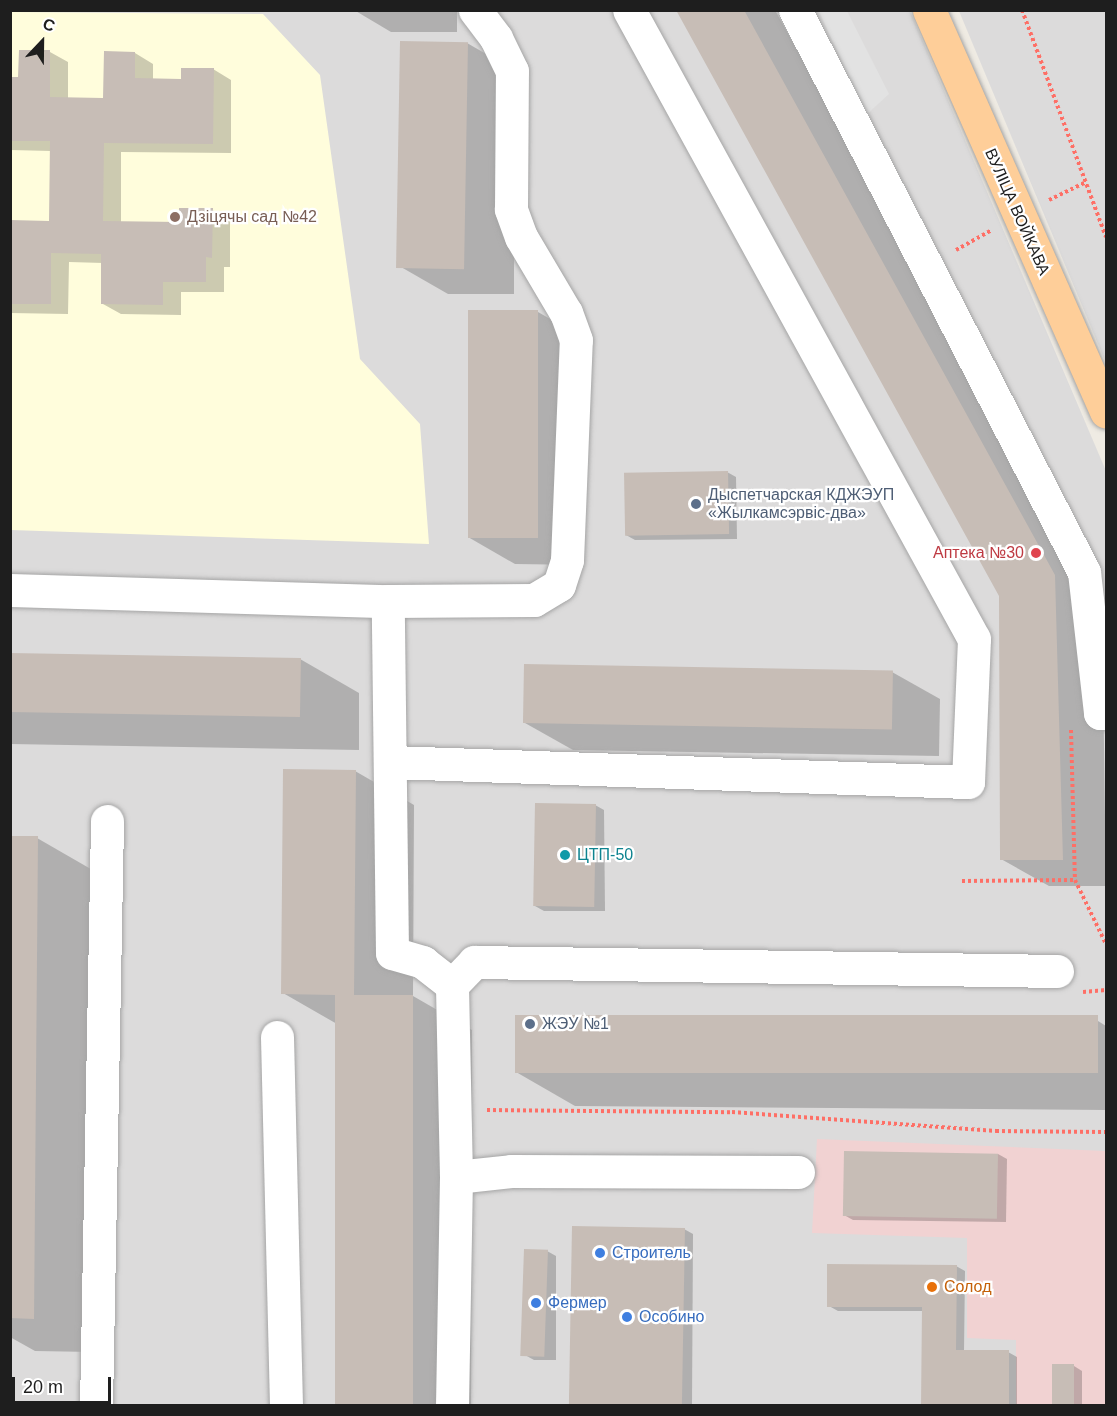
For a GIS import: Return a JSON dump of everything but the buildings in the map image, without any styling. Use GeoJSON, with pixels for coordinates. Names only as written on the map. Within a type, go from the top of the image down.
{"type":"FeatureCollection","features":[{"type":"Feature","properties":{"kind":"main road","name":"ВУЛІЦА ВОЙКАВА"},"geometry":{"type":"LineString","coordinates":[[929,10],[1107,412]]}},
{"type":"Feature","properties":{"kind":"lane"},"geometry":{"type":"LineString","coordinates":[[10,590],[388,601],[534,600],[559,585],[567,560],[576,340],[566,313],[521,237],[512,209],[512,71],[496,38],[474,10]]}},
{"type":"Feature","properties":{"kind":"lane"},"geometry":{"type":"LineString","coordinates":[[391,762],[968,782],[974,639],[629,10]]}},
{"type":"Feature","properties":{"kind":"lane"},"geometry":{"type":"LineString","coordinates":[[795,10],[1084,572],[1100,713],[1107,713]]}},
{"type":"Feature","properties":{"kind":"lane"},"geometry":{"type":"LineString","coordinates":[[388,601],[392,953],[423,962],[452,985]]}},
{"type":"Feature","properties":{"kind":"lane"},"geometry":{"type":"LineString","coordinates":[[96,1406],[107,821]]}},
{"type":"Feature","properties":{"kind":"lane"},"geometry":{"type":"LineString","coordinates":[[452,1406],[456,1177],[452,985],[474,962],[1057,971]]}},
{"type":"Feature","properties":{"kind":"lane"},"geometry":{"type":"LineString","coordinates":[[277,1037],[286,1406]]}},
{"type":"Feature","properties":{"kind":"lane"},"geometry":{"type":"LineString","coordinates":[[456,1177],[512,1171],[798,1172]]}},
{"type":"Feature","properties":{"kind":"path"},"geometry":{"type":"LineString","coordinates":[[1022,10],[1107,237]]}},
{"type":"Feature","properties":{"kind":"path"},"geometry":{"type":"LineString","coordinates":[[962,881],[1075,880],[1107,944]]}},
{"type":"Feature","properties":{"kind":"path"},"geometry":{"type":"LineString","coordinates":[[454,1110],[732,1112],[996,1131],[1107,1132]]}},
{"type":"Feature","properties":{"kind":"shaded area"},"geometry":{"type":"Polygon","coordinates":[[[10,11],[910,11],[1106,471],[1106,1405],[11,1405],[10,11]]]}},
{"type":"Feature","properties":{"kind":"shaded area"},"geometry":{"type":"Polygon","coordinates":[[[819,11],[847,11],[889,94],[866,115],[819,11]]]}},
{"type":"Feature","properties":{"kind":"shaded area"},"geometry":{"type":"Polygon","coordinates":[[[959,11],[1106,11],[1106,363],[959,11]]]}},
{"type":"Feature","properties":{"kind":"shaded area","name":"Дзіцячы сад №42"},"geometry":{"type":"Polygon","coordinates":[[[11,12],[263,14],[320,75],[360,359],[420,424],[429,544],[11,530],[11,12]]]}},
{"type":"Feature","properties":{"kind":"shaded area"},"geometry":{"type":"Polygon","coordinates":[[[817,1139],[1106,1151],[1106,1405],[1016,1405],[1016,1340],[967,1338],[967,1238],[812,1233],[817,1139]]]}},
{"type":"Feature","properties":{"kind":"place","name":"Дзіцячы сад №42"},"geometry":{"type":"Point","coordinates":[175,217]}},
{"type":"Feature","properties":{"kind":"place","name":"Дыспетчарская КДЖЭУП «Жылкамсэрвіс-два»"},"geometry":{"type":"Point","coordinates":[696,504]}},
{"type":"Feature","properties":{"kind":"place","name":"Аптека №30"},"geometry":{"type":"Point","coordinates":[1036,553]}},
{"type":"Feature","properties":{"kind":"place","name":"ЦТП-50"},"geometry":{"type":"Point","coordinates":[565,855]}},
{"type":"Feature","properties":{"kind":"place","name":"ЖЭУ №1"},"geometry":{"type":"Point","coordinates":[530,1024]}},
{"type":"Feature","properties":{"kind":"place","name":"Строитель"},"geometry":{"type":"Point","coordinates":[600,1253]}},
{"type":"Feature","properties":{"kind":"place","name":"Солод"},"geometry":{"type":"Point","coordinates":[932,1287]}},
{"type":"Feature","properties":{"kind":"place","name":"Фермер"},"geometry":{"type":"Point","coordinates":[536,1303]}},
{"type":"Feature","properties":{"kind":"place","name":"Особино"},"geometry":{"type":"Point","coordinates":[627,1317]}}]}
